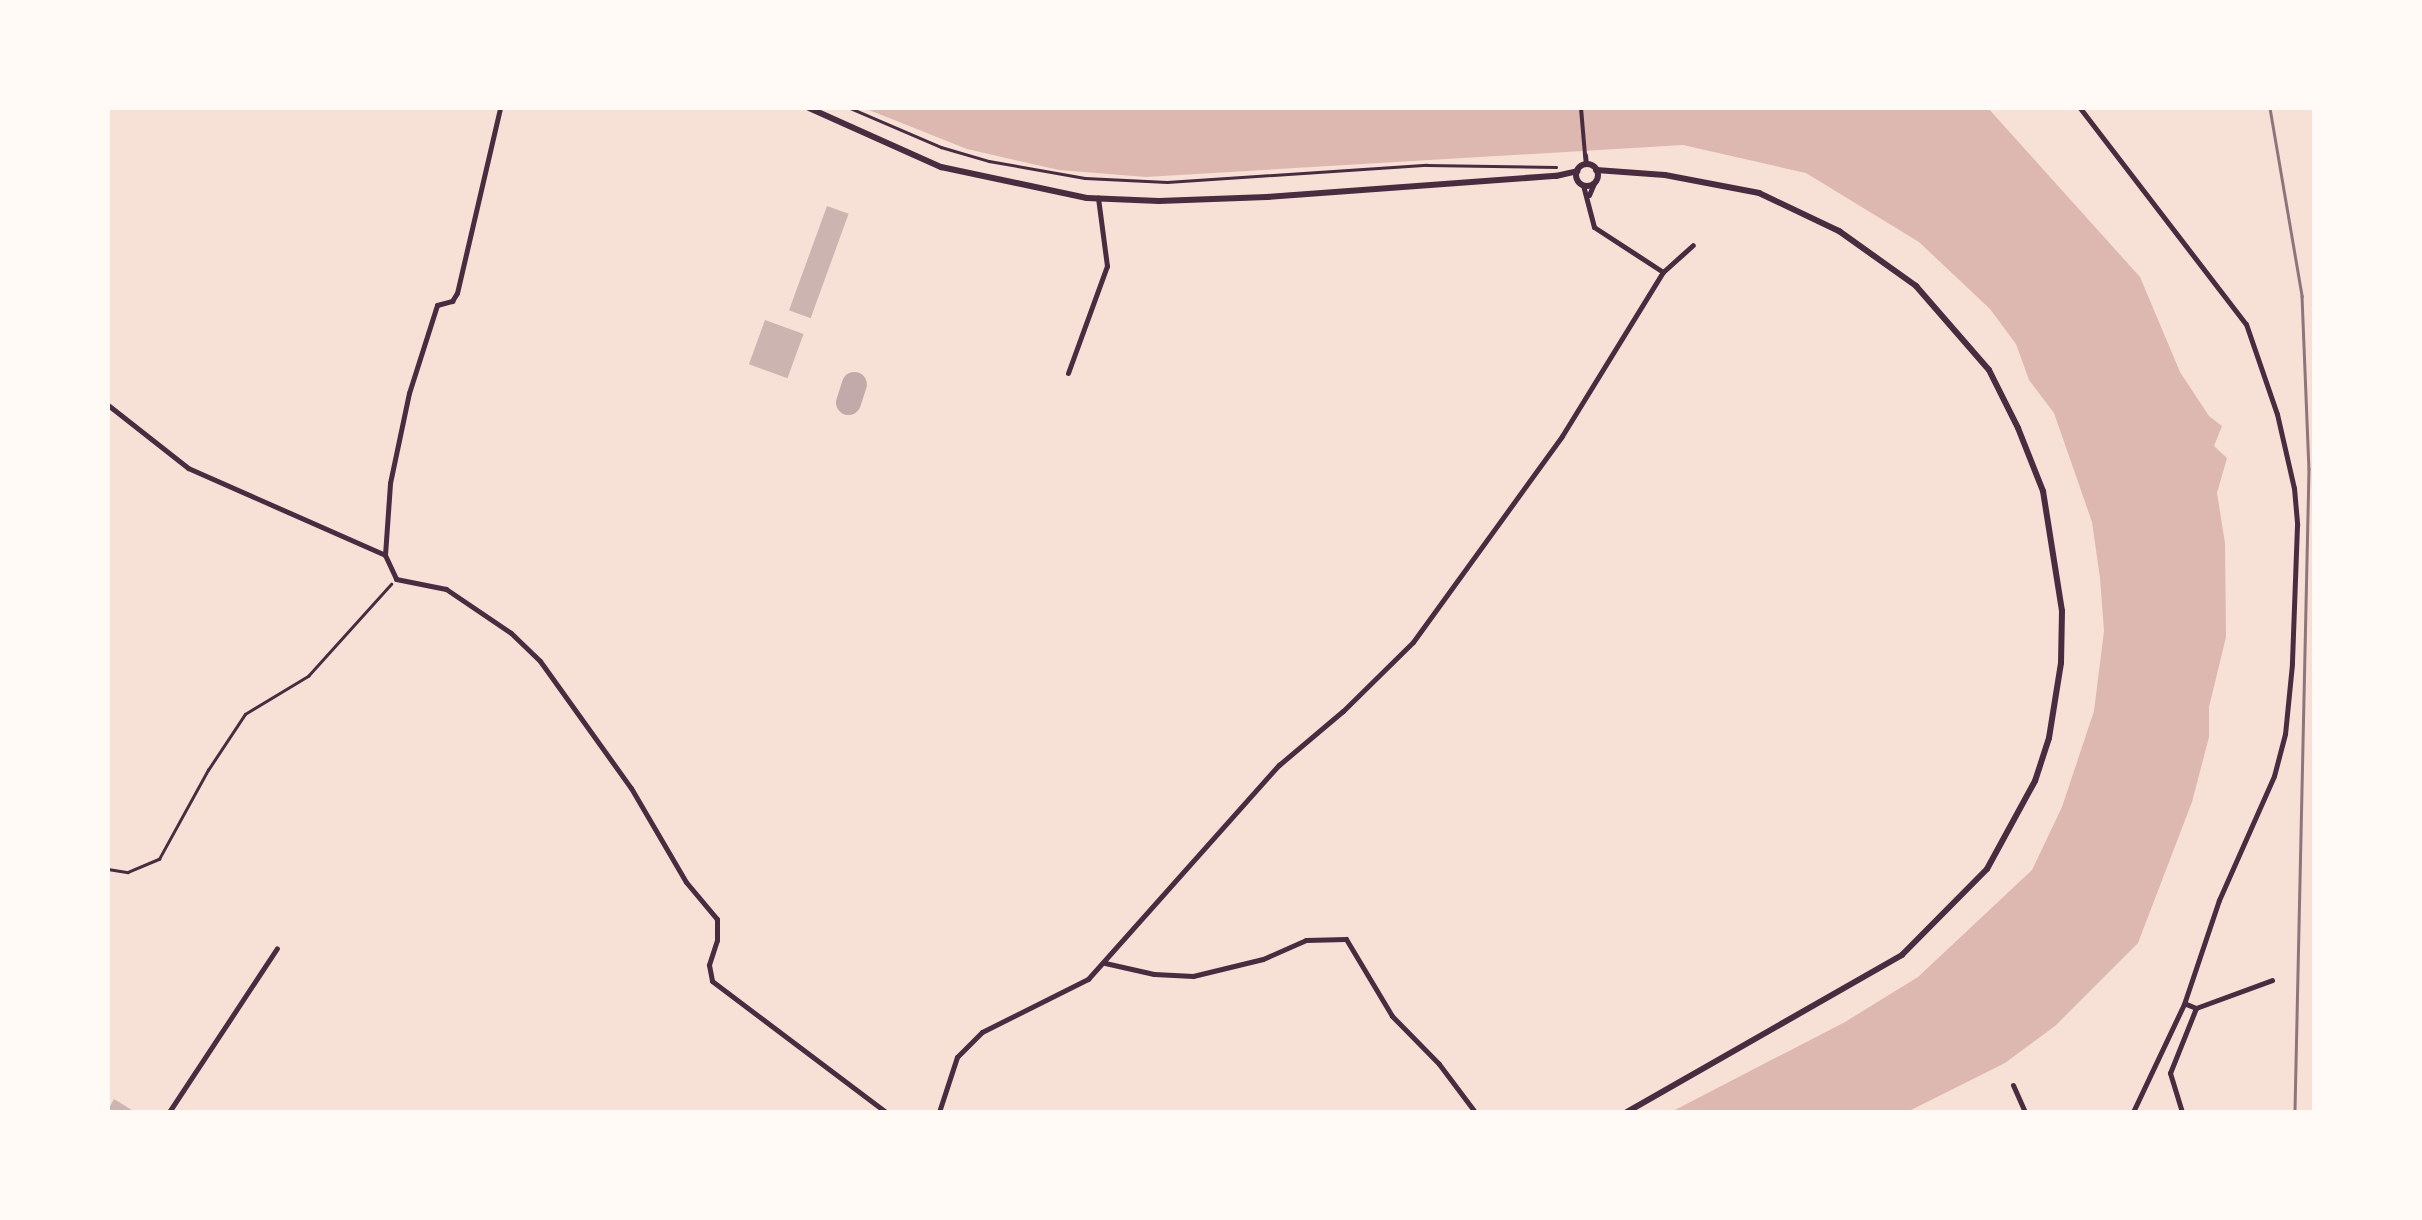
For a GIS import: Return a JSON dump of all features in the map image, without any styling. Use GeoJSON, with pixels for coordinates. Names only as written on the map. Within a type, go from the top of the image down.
{"type":"FeatureCollection","features":[{"type":"Feature","properties":{"kind":"street"},"geometry":{"type":"LineString","coordinates":[[500,108],[457,292],[452,300],[437,306],[409,393],[390,483],[385,555],[396,579],[446,589],[511,634],[540,662],[631,788],[686,882],[717,919],[717,940],[709,964],[712,982],[886,1112]]}},
{"type":"Feature","properties":{"kind":"street"},"geometry":{"type":"LineString","coordinates":[[808,108],[941,167],[1045,192],[1098,198],[1202,200],[1556,176],[1585,160]]}},
{"type":"Feature","properties":{"kind":"street"},"geometry":{"type":"LineString","coordinates":[[1581,108],[1585,160],[1596,170],[1665,174],[1759,193],[1839,230],[1916,286],[1989,370],[2018,428],[2043,491],[2062,611],[2061,663],[2049,738],[2035,781],[1987,869],[1902,956],[1627,1112]]}},
{"type":"Feature","properties":{"kind":"street"},"geometry":{"type":"LineString","coordinates":[[2080,108],[2246,324],[2277,414],[2294,488],[2296,576],[2285,734],[2274,776],[2219,900],[2184,1004],[2134,1111]]}},
{"type":"Feature","properties":{"kind":"street"},"geometry":{"type":"LineString","coordinates":[[1573,169],[1589,195],[1594,227],[1663,272]]}},
{"type":"Feature","properties":{"kind":"street"},"geometry":{"type":"LineString","coordinates":[[1589,195],[1596,170]]}},
{"type":"Feature","properties":{"kind":"street"},"geometry":{"type":"LineString","coordinates":[[1556,176],[1580,184],[1595,182],[1611,173]]}},
{"type":"Feature","properties":{"kind":"street"},"geometry":{"type":"LineString","coordinates":[[1068,373],[1108,266],[1098,198]]}},
{"type":"Feature","properties":{"kind":"street"},"geometry":{"type":"LineString","coordinates":[[938,1112],[957,1057],[982,1032],[1077,985],[1105,963],[1245,800],[1304,741],[1379,678],[1438,613],[1562,436],[1663,272],[1693,246]]}},
{"type":"Feature","properties":{"kind":"street"},"geometry":{"type":"LineString","coordinates":[[108,406],[188,468],[385,555]]}},
{"type":"Feature","properties":{"kind":"street"},"geometry":{"type":"LineString","coordinates":[[1105,963],[1154,974],[1194,976],[1262,959],[1306,940],[1346,938],[1392,1016],[1439,1064],[1475,1112]]}},
{"type":"Feature","properties":{"kind":"street"},"geometry":{"type":"LineString","coordinates":[[169,1112],[277,948]]}},
{"type":"Feature","properties":{"kind":"street"},"geometry":{"type":"LineString","coordinates":[[2184,1004],[2196,1008],[2272,980]]}},
{"type":"Feature","properties":{"kind":"street"},"geometry":{"type":"LineString","coordinates":[[2182,1112],[2170,1073],[2196,1008]]}},
{"type":"Feature","properties":{"kind":"street"},"geometry":{"type":"LineString","coordinates":[[2013,1085],[2026,1112]]}},
{"type":"Feature","properties":{"kind":"path"},"geometry":{"type":"LineString","coordinates":[[850,108],[941,147],[989,161],[1084,178],[1167,182],[1444,164],[1573,169]]}},
{"type":"Feature","properties":{"kind":"path"},"geometry":{"type":"LineString","coordinates":[[108,869],[128,872],[159,859],[244,714],[308,676],[396,579]]}},
{"type":"Feature","properties":{"kind":"shaded area"},"geometry":{"type":"Polygon","coordinates":[[[864,108],[1988,108],[2140,277],[2180,372],[2209,416],[2222,426],[2214,446],[2227,458],[2217,493],[2225,543],[2226,637],[2209,707],[2209,737],[2192,802],[2138,943],[2055,1026],[2005,1063],[1907,1112],[1671,1112],[1845,1022],[1918,977],[2032,870],[2062,807],[2094,711],[2104,631],[2100,578],[2092,522],[2054,413],[2029,380],[2016,344],[1990,309],[1919,242],[1806,173],[1683,145],[1146,177],[1059,170],[967,149],[864,108]]]}},
{"type":"Feature","properties":{"kind":"building"},"geometry":{"type":"Polygon","coordinates":[[[827,206],[849,214],[811,318],[789,310],[827,206]]]}},
{"type":"Feature","properties":{"kind":"building"},"geometry":{"type":"Polygon","coordinates":[[[765,320],[804,334],[787,378],[749,364],[765,320]]]}},
{"type":"Feature","properties":{"kind":"building"},"geometry":{"type":"Polygon","coordinates":[[[114,1099],[135,1112],[108,1110],[114,1099]]]}},
{"type":"Feature","properties":{"kind":"taxiway"},"geometry":{"type":"LineString","coordinates":[[848,402],[854,384]]}},
{"type":"Feature","properties":{"kind":"railway"},"geometry":{"type":"LineString","coordinates":[[2270,108],[2302,296],[2309,469],[2295,1112]]}}]}
